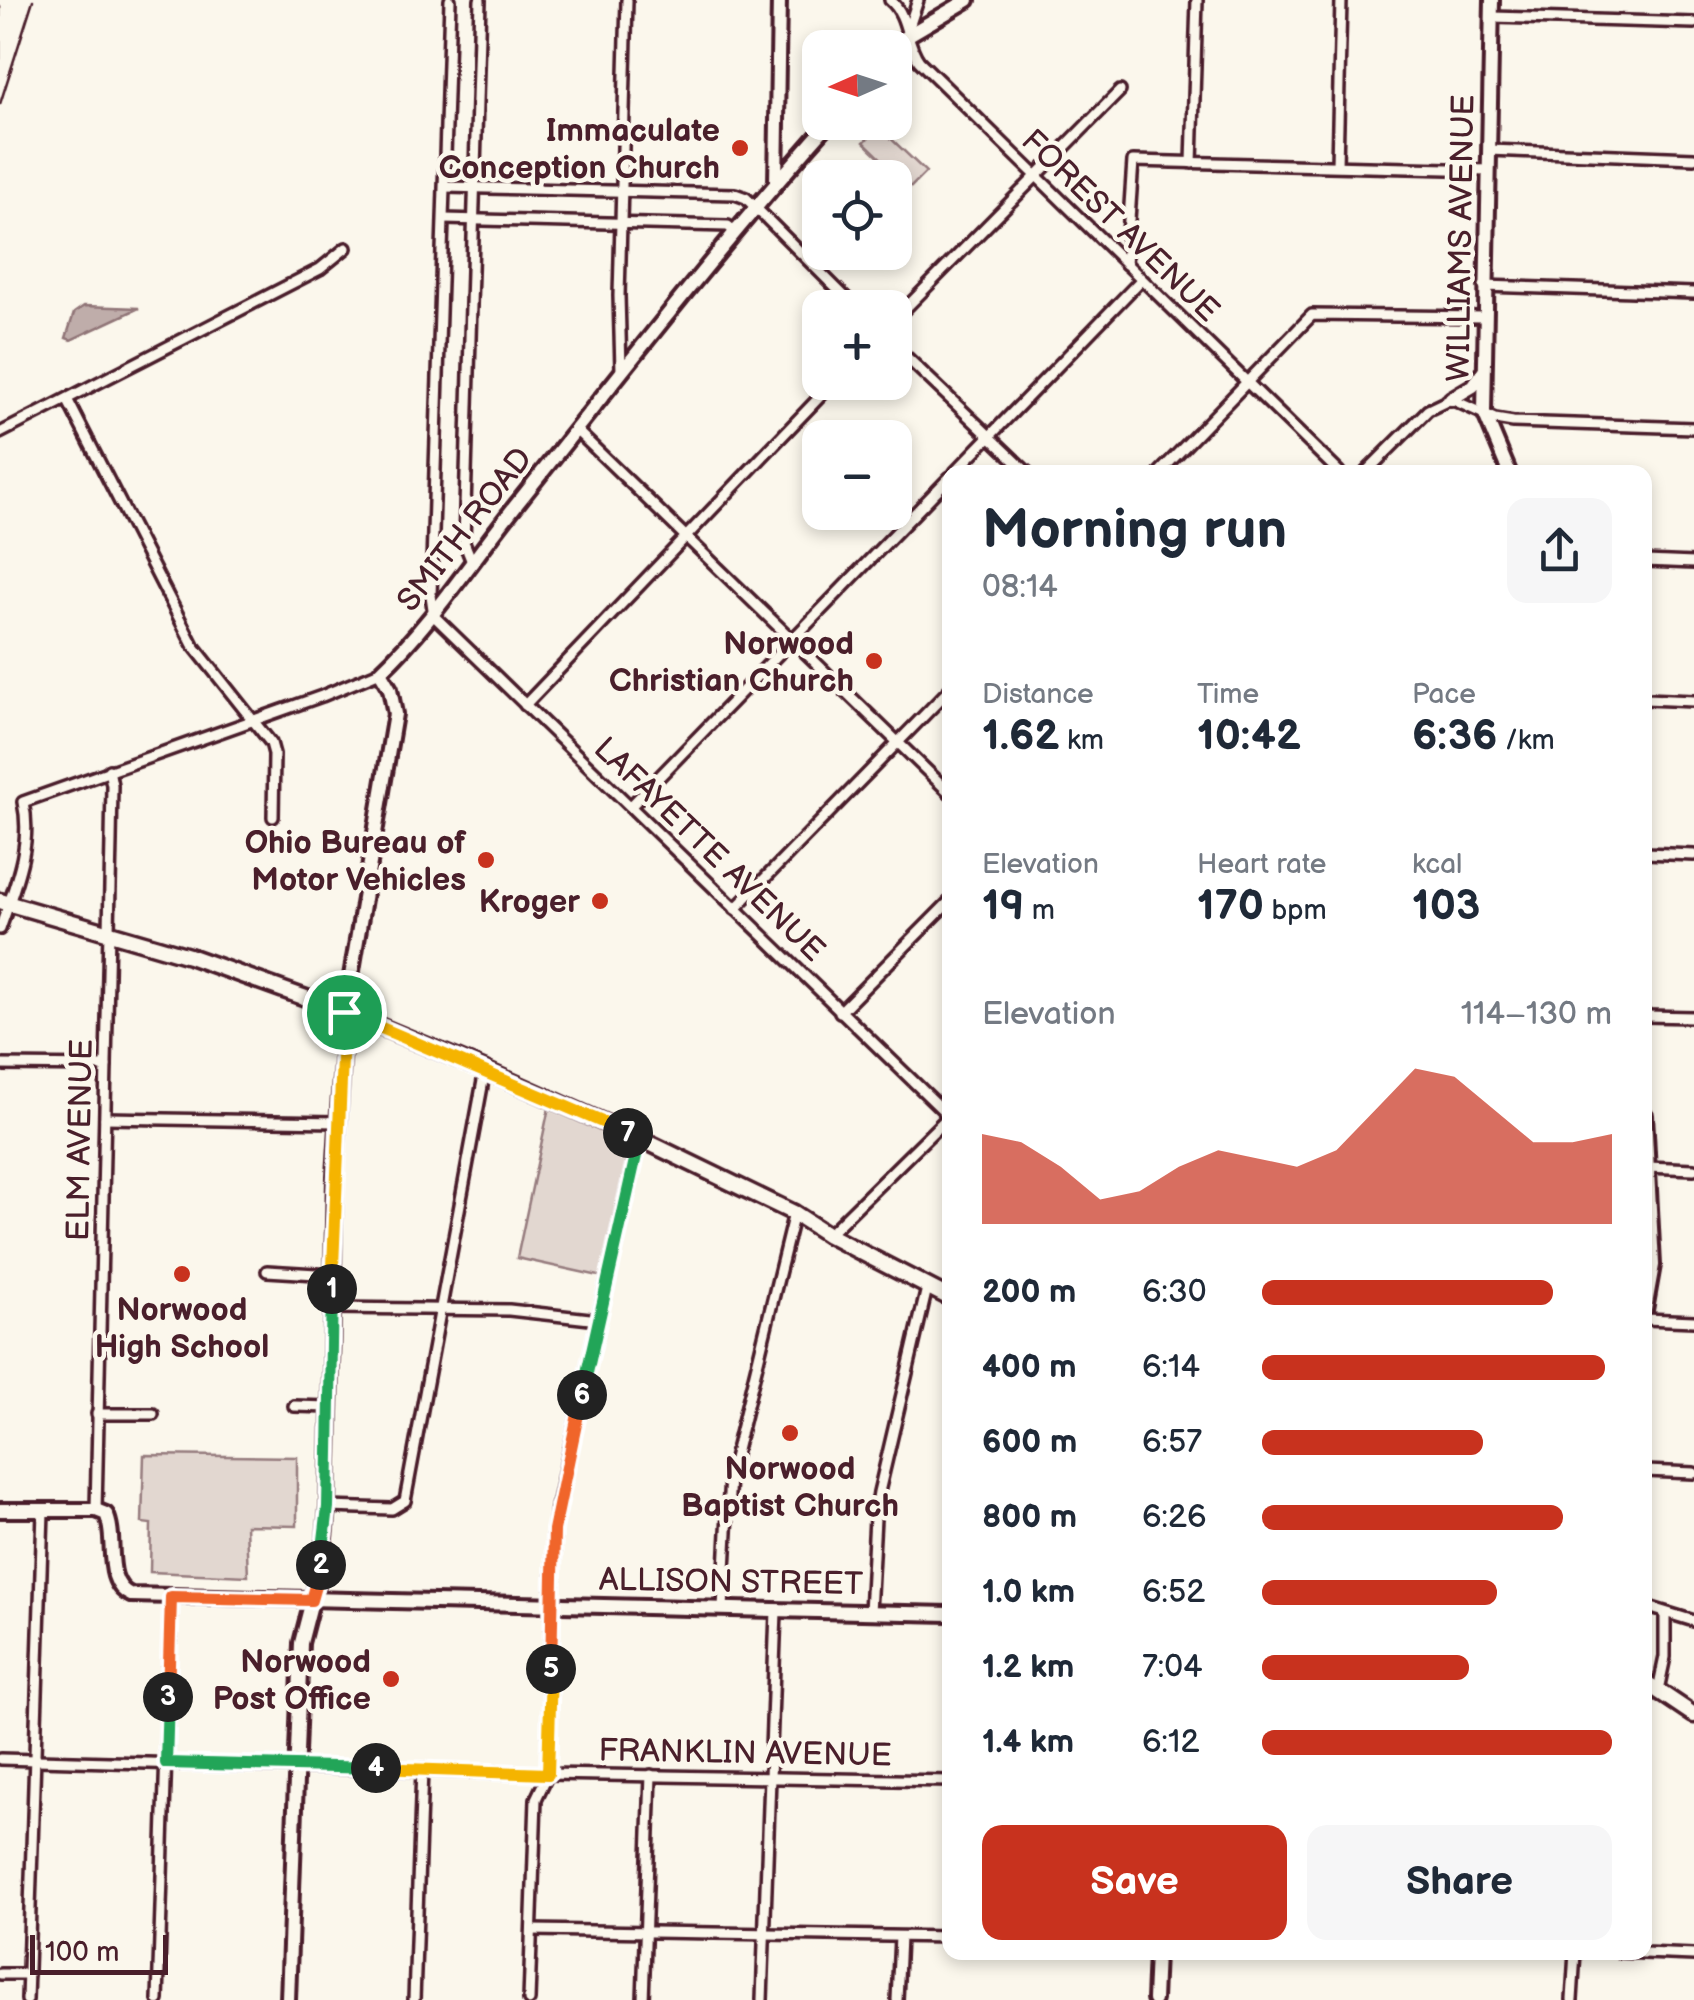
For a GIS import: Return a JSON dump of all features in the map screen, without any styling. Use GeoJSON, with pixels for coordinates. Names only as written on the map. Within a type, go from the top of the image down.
{"type":"FeatureCollection","features":[{"type":"Feature","properties":{"kind":"main road"},"geometry":{"type":"LineString","coordinates":[[4,903],[189,956],[344,1012],[485,1070],[640,1138],[794,1213],[942,1295]]}},
{"type":"Feature","properties":{"kind":"main road"},"geometry":{"type":"LineString","coordinates":[[1652,1686],[1694,1715]]}},
{"type":"Feature","properties":{"kind":"street"},"geometry":{"type":"LineString","coordinates":[[434,616],[431,595],[450,0]]}},
{"type":"Feature","properties":{"kind":"street"},"geometry":{"type":"LineString","coordinates":[[472,562],[464,542],[480,0]]}},
{"type":"Feature","properties":{"kind":"street"},"geometry":{"type":"LineString","coordinates":[[621,370],[618,296],[626,0]]}},
{"type":"Feature","properties":{"kind":"street"},"geometry":{"type":"LineString","coordinates":[[776,183],[779,0]]}},
{"type":"Feature","properties":{"kind":"street","name":"FOREST AVENUE"},"geometry":{"type":"LineString","coordinates":[[890,0],[902,16],[905,30]]}},
{"type":"Feature","properties":{"kind":"street"},"geometry":{"type":"LineString","coordinates":[[908,30],[918,0]]}},
{"type":"Feature","properties":{"kind":"street"},"geometry":{"type":"LineString","coordinates":[[912,33],[968,0]]}},
{"type":"Feature","properties":{"kind":"street"},"geometry":{"type":"LineString","coordinates":[[1192,163],[1197,0]]}},
{"type":"Feature","properties":{"kind":"street"},"geometry":{"type":"LineString","coordinates":[[1337,165],[1341,0]]}},
{"type":"Feature","properties":{"kind":"street","name":"WILLIAMS AVENUE"},"geometry":{"type":"LineString","coordinates":[[1492,0],[1484,412],[1506,465]]}},
{"type":"Feature","properties":{"kind":"street"},"geometry":{"type":"LineString","coordinates":[[1492,17],[1694,23]]}},
{"type":"Feature","properties":{"kind":"street","name":"FOREST AVENUE"},"geometry":{"type":"LineString","coordinates":[[912,48],[919,62],[1035,177],[1333,465]]}},
{"type":"Feature","properties":{"kind":"street"},"geometry":{"type":"LineString","coordinates":[[912,303],[1120,91]]}},
{"type":"Feature","properties":{"kind":"street","name":"SMITH ROAD"},"geometry":{"type":"LineString","coordinates":[[4,903],[25,848],[27,818],[23,802],[380,672],[434,616],[621,370],[814,140]]}},
{"type":"Feature","properties":{"kind":"street"},"geometry":{"type":"LineString","coordinates":[[1489,150],[1694,158]]}},
{"type":"Feature","properties":{"kind":"street"},"geometry":{"type":"LineString","coordinates":[[1126,264],[1132,161],[1488,170]]}},
{"type":"Feature","properties":{"kind":"street"},"geometry":{"type":"LineString","coordinates":[[445,187],[736,194],[746,198],[838,290]]}},
{"type":"Feature","properties":{"kind":"street"},"geometry":{"type":"LineString","coordinates":[[444,219],[728,226],[735,232]]}},
{"type":"Feature","properties":{"kind":"street"},"geometry":{"type":"LineString","coordinates":[[0,433],[320,269],[346,248]]}},
{"type":"Feature","properties":{"kind":"street"},"geometry":{"type":"LineString","coordinates":[[962,465],[1141,280]]}},
{"type":"Feature","properties":{"kind":"street"},"geometry":{"type":"LineString","coordinates":[[1484,286],[1694,293]]}},
{"type":"Feature","properties":{"kind":"street"},"geometry":{"type":"LineString","coordinates":[[1167,465],[1312,315],[1484,317]]}},
{"type":"Feature","properties":{"kind":"street"},"geometry":{"type":"LineString","coordinates":[[912,362],[1020,465]]}},
{"type":"Feature","properties":{"kind":"street"},"geometry":{"type":"LineString","coordinates":[[1373,465],[1428,410],[1473,386],[1484,371]]}},
{"type":"Feature","properties":{"kind":"street"},"geometry":{"type":"LineString","coordinates":[[67,399],[194,645],[271,742],[273,817]]}},
{"type":"Feature","properties":{"kind":"street"},"geometry":{"type":"LineString","coordinates":[[1451,399],[1512,422],[1694,428]]}},
{"type":"Feature","properties":{"kind":"street"},"geometry":{"type":"LineString","coordinates":[[526,705],[817,400]]}},
{"type":"Feature","properties":{"kind":"street"},"geometry":{"type":"LineString","coordinates":[[576,431],[942,785]]}},
{"type":"Feature","properties":{"kind":"street"},"geometry":{"type":"LineString","coordinates":[[631,806],[942,485]]}},
{"type":"Feature","properties":{"kind":"street"},"geometry":{"type":"LineString","coordinates":[[1652,561],[1694,563]]}},
{"type":"Feature","properties":{"kind":"street","name":"LAFAYETTE AVENUE"},"geometry":{"type":"LineString","coordinates":[[434,616],[942,1108]]}},
{"type":"Feature","properties":{"kind":"street"},"geometry":{"type":"LineString","coordinates":[[288,2000],[300,1643],[323,1558],[328,1507],[332,1275],[344,1012],[393,735],[392,702],[380,672]]}},
{"type":"Feature","properties":{"kind":"street"},"geometry":{"type":"LineString","coordinates":[[735,909],[942,697]]}},
{"type":"Feature","properties":{"kind":"street"},"geometry":{"type":"LineString","coordinates":[[1652,699],[1694,701]]}},
{"type":"Feature","properties":{"kind":"street","name":"ELM AVENUE"},"geometry":{"type":"LineString","coordinates":[[96,1510],[110,932],[109,770]]}},
{"type":"Feature","properties":{"kind":"street"},"geometry":{"type":"LineString","coordinates":[[1652,853],[1694,855]]}},
{"type":"Feature","properties":{"kind":"street"},"geometry":{"type":"LineString","coordinates":[[0,929],[4,903]]}},
{"type":"Feature","properties":{"kind":"street"},"geometry":{"type":"LineString","coordinates":[[840,1012],[942,909]]}},
{"type":"Feature","properties":{"kind":"street"},"geometry":{"type":"LineString","coordinates":[[1652,1018],[1666,1021],[1694,1017]]}},
{"type":"Feature","properties":{"kind":"street"},"geometry":{"type":"LineString","coordinates":[[0,1064],[106,1066]]}},
{"type":"Feature","properties":{"kind":"street"},"geometry":{"type":"LineString","coordinates":[[328,1507],[395,1508],[405,1500],[485,1070]]}},
{"type":"Feature","properties":{"kind":"street"},"geometry":{"type":"LineString","coordinates":[[105,1118],[337,1122]]}},
{"type":"Feature","properties":{"kind":"street"},"geometry":{"type":"LineString","coordinates":[[828,1235],[942,1124]]}},
{"type":"Feature","properties":{"kind":"street"},"geometry":{"type":"LineString","coordinates":[[529,2000],[536,1800],[548,1774],[558,1502],[640,1138]]}},
{"type":"Feature","properties":{"kind":"street"},"geometry":{"type":"LineString","coordinates":[[1652,1167],[1694,1169]]}},
{"type":"Feature","properties":{"kind":"street"},"geometry":{"type":"LineString","coordinates":[[723,1608],[730,1475],[794,1213]]}},
{"type":"Feature","properties":{"kind":"street"},"geometry":{"type":"LineString","coordinates":[[267,1271],[332,1275]]}},
{"type":"Feature","properties":{"kind":"street"},"geometry":{"type":"LineString","coordinates":[[870,1612],[879,1492],[927,1288]]}},
{"type":"Feature","properties":{"kind":"street"},"geometry":{"type":"LineString","coordinates":[[332,1308],[509,1310],[599,1320]]}},
{"type":"Feature","properties":{"kind":"street"},"geometry":{"type":"LineString","coordinates":[[1652,1320],[1694,1322]]}},
{"type":"Feature","properties":{"kind":"street"},"geometry":{"type":"LineString","coordinates":[[294,1406],[330,1407]]}},
{"type":"Feature","properties":{"kind":"street"},"geometry":{"type":"LineString","coordinates":[[97,1414],[152,1414]]}},
{"type":"Feature","properties":{"kind":"street"},"geometry":{"type":"LineString","coordinates":[[1652,1470],[1694,1472]]}},
{"type":"Feature","properties":{"kind":"street"},"geometry":{"type":"LineString","coordinates":[[0,1510],[96,1510]]}},
{"type":"Feature","properties":{"kind":"street","name":"ALLISON STREET"},"geometry":{"type":"LineString","coordinates":[[96,1510],[106,1514],[110,1523],[115,1580],[131,1595],[942,1614]]}},
{"type":"Feature","properties":{"kind":"street"},"geometry":{"type":"LineString","coordinates":[[27,2000],[43,1511]]}},
{"type":"Feature","properties":{"kind":"street"},"geometry":{"type":"LineString","coordinates":[[158,2000],[171,1597]]}},
{"type":"Feature","properties":{"kind":"street"},"geometry":{"type":"LineString","coordinates":[[1652,1609],[1694,1620]]}},
{"type":"Feature","properties":{"kind":"street"},"geometry":{"type":"LineString","coordinates":[[762,2000],[776,1611]]}},
{"type":"Feature","properties":{"kind":"street"},"geometry":{"type":"LineString","coordinates":[[1652,1686],[1665,1657],[1664,1614]]}},
{"type":"Feature","properties":{"kind":"street","name":"FRANKLIN AVENUE"},"geometry":{"type":"LineString","coordinates":[[0,1758],[548,1774],[942,1780]]}},
{"type":"Feature","properties":{"kind":"street"},"geometry":{"type":"LineString","coordinates":[[414,2000],[422,1770]]}},
{"type":"Feature","properties":{"kind":"street"},"geometry":{"type":"LineString","coordinates":[[643,2000],[651,1775]]}},
{"type":"Feature","properties":{"kind":"street"},"geometry":{"type":"LineString","coordinates":[[532,1930],[942,1937]]}},
{"type":"Feature","properties":{"kind":"street"},"geometry":{"type":"LineString","coordinates":[[898,2000],[900,1937]]}},
{"type":"Feature","properties":{"kind":"street"},"geometry":{"type":"LineString","coordinates":[[1652,1953],[1694,1955]]}},
{"type":"Feature","properties":{"kind":"street"},"geometry":{"type":"LineString","coordinates":[[1154,2000],[1156,1960]]}},
{"type":"Feature","properties":{"kind":"street"},"geometry":{"type":"LineString","coordinates":[[1572,2000],[1574,1960]]}},
{"type":"Feature","properties":{"kind":"street"},"geometry":{"type":"LineString","coordinates":[[0,1974],[28,1974]]}},
{"type":"Feature","properties":{"kind":"shaded area"},"geometry":{"type":"Polygon","coordinates":[[[893,140],[926,172],[912,186],[912,160],[883,160],[864,142],[893,140]]]}},
{"type":"Feature","properties":{"kind":"shaded area"},"geometry":{"type":"Polygon","coordinates":[[[84,306],[139,308],[71,340],[66,338],[74,313],[84,306]]]}},
{"type":"Feature","properties":{"kind":"shaded area"},"geometry":{"type":"Polygon","coordinates":[[[551,1098],[639,1138],[608,1278],[517,1258],[551,1098]]]}},
{"type":"Feature","properties":{"kind":"shaded area"},"geometry":{"type":"Polygon","coordinates":[[[144,1455],[297,1457],[297,1526],[246,1525],[248,1576],[150,1572],[151,1524],[142,1523],[144,1455]]]}},
{"type":"Feature","properties":{"kind":"railway"},"geometry":{"type":"LineString","coordinates":[[0,104],[33,0]]}},
{"type":"Feature","properties":{"kind":"railway"},"geometry":{"type":"LineString","coordinates":[[0,7],[0,59]]}},
{"type":"Feature","properties":{"kind":"place","name":"Immaculate Conception Church"},"geometry":{"type":"Point","coordinates":[740,148]}},
{"type":"Feature","properties":{"kind":"place","name":"Norwood Christian Church"},"geometry":{"type":"Point","coordinates":[874,661]}},
{"type":"Feature","properties":{"kind":"place","name":"Ohio Bureau of Motor Vehicles"},"geometry":{"type":"Point","coordinates":[486,860]}},
{"type":"Feature","properties":{"kind":"place","name":"Kroger"},"geometry":{"type":"Point","coordinates":[600,901]}},
{"type":"Feature","properties":{"kind":"place","name":"Norwood High School"},"geometry":{"type":"Point","coordinates":[182,1274]}},
{"type":"Feature","properties":{"kind":"place","name":"Norwood Baptist Church"},"geometry":{"type":"Point","coordinates":[790,1433]}},
{"type":"Feature","properties":{"kind":"place","name":"Norwood Post Office"},"geometry":{"type":"Point","coordinates":[391,1679]}},
{"type":"Feature","properties":{"kind":"route"},"geometry":{"type":"LineString","coordinates":[[344,1012],[640,1138],[558,1502],[548,1774],[166,1763],[171,1597],[311,1600],[323,1558],[328,1507],[337,1122],[344,1012]]}}]}
